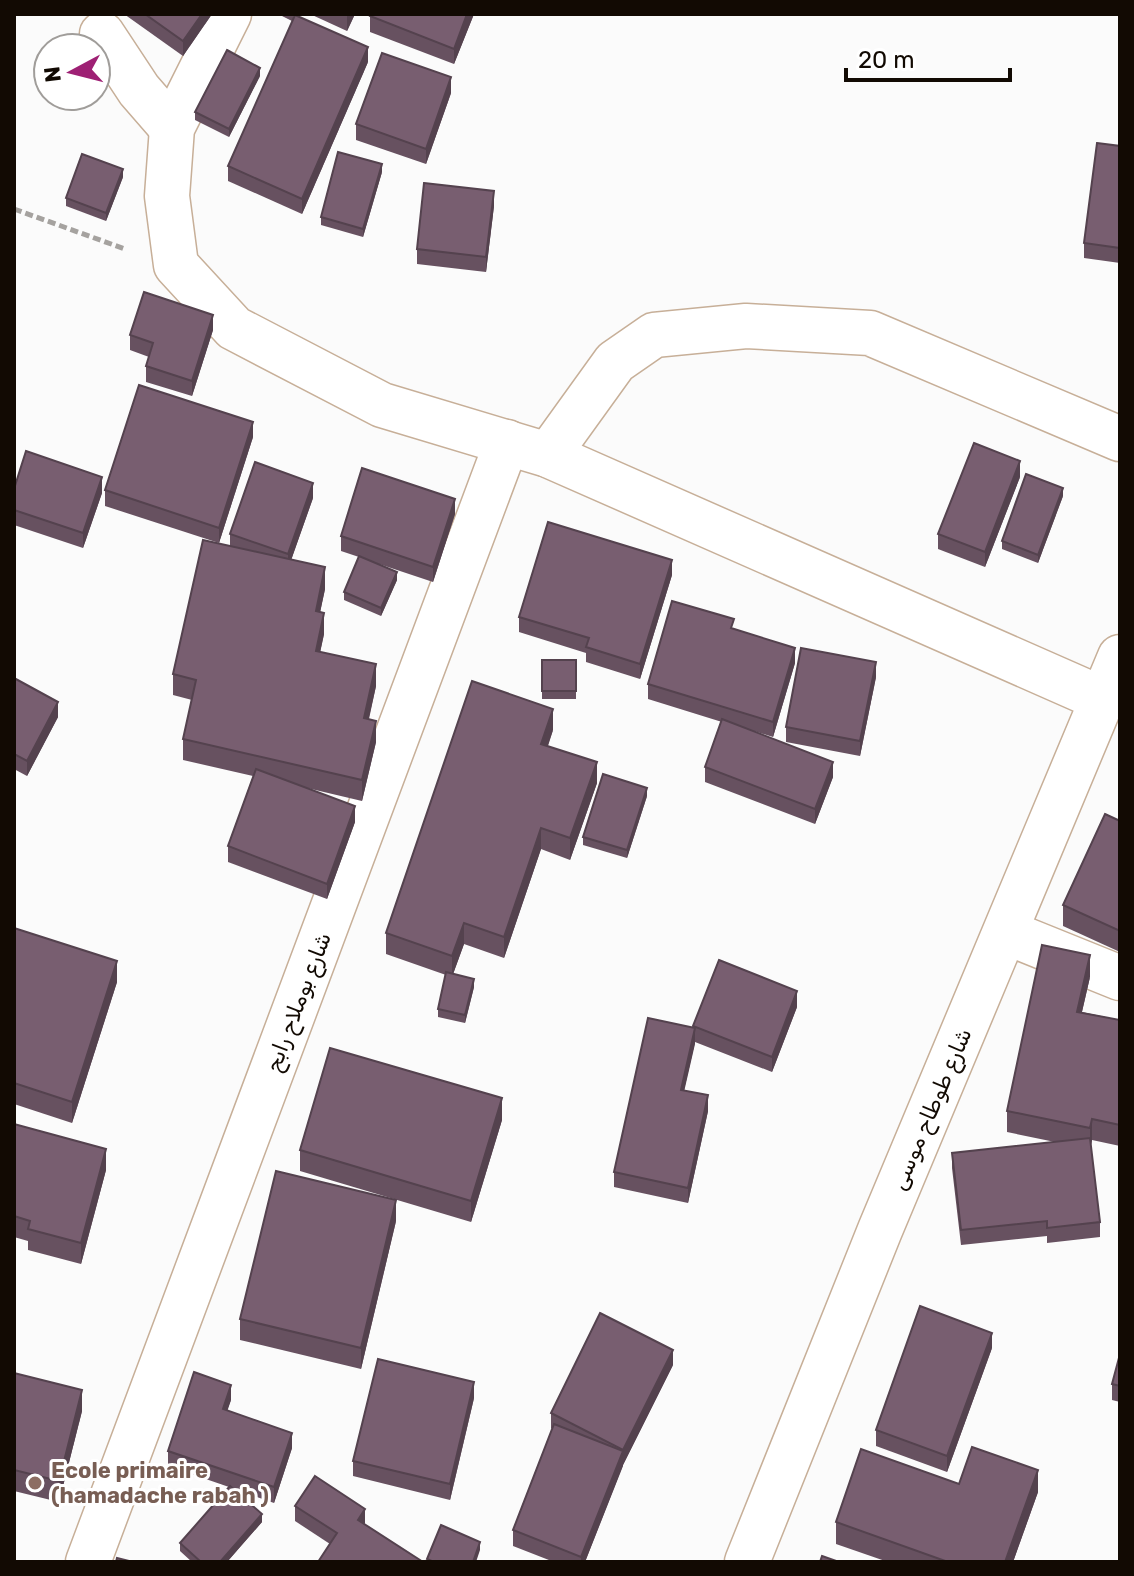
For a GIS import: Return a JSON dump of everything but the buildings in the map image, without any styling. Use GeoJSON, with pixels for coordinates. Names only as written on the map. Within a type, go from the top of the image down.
{"type":"FeatureCollection","features":[{"type":"Feature","properties":{"kind":"street"},"geometry":{"type":"LineString","coordinates":[[229,14],[172,128],[167,196],[176,265],[234,328],[382,405],[548,455],[1115,671]]}},
{"type":"Feature","properties":{"kind":"street"},"geometry":{"type":"LineString","coordinates":[[112,49],[139,90],[172,128]]}},
{"type":"Feature","properties":{"kind":"street"},"geometry":{"type":"LineString","coordinates":[[548,455],[615,362],[654,335],[746,326],[870,333],[1120,439]]}},
{"type":"Feature","properties":{"kind":"street","name":"شارع بوملاح رابح"},"geometry":{"type":"LineString","coordinates":[[88,1562],[507,442]]}},
{"type":"Feature","properties":{"kind":"street","name":"شارع طوطاح موسى"},"geometry":{"type":"LineString","coordinates":[[747,1562],[880,1230],[1115,671]]}},
{"type":"Feature","properties":{"kind":"street"},"geometry":{"type":"LineString","coordinates":[[1006,932],[1120,978]]}},
{"type":"Feature","properties":{"kind":"path"},"geometry":{"type":"LineString","coordinates":[[14,209],[176,265]]}},
{"type":"Feature","properties":{"kind":"place","name":"Ecole primaire (hamadache rabah )"},"geometry":{"type":"Point","coordinates":[35,1483]}}]}
